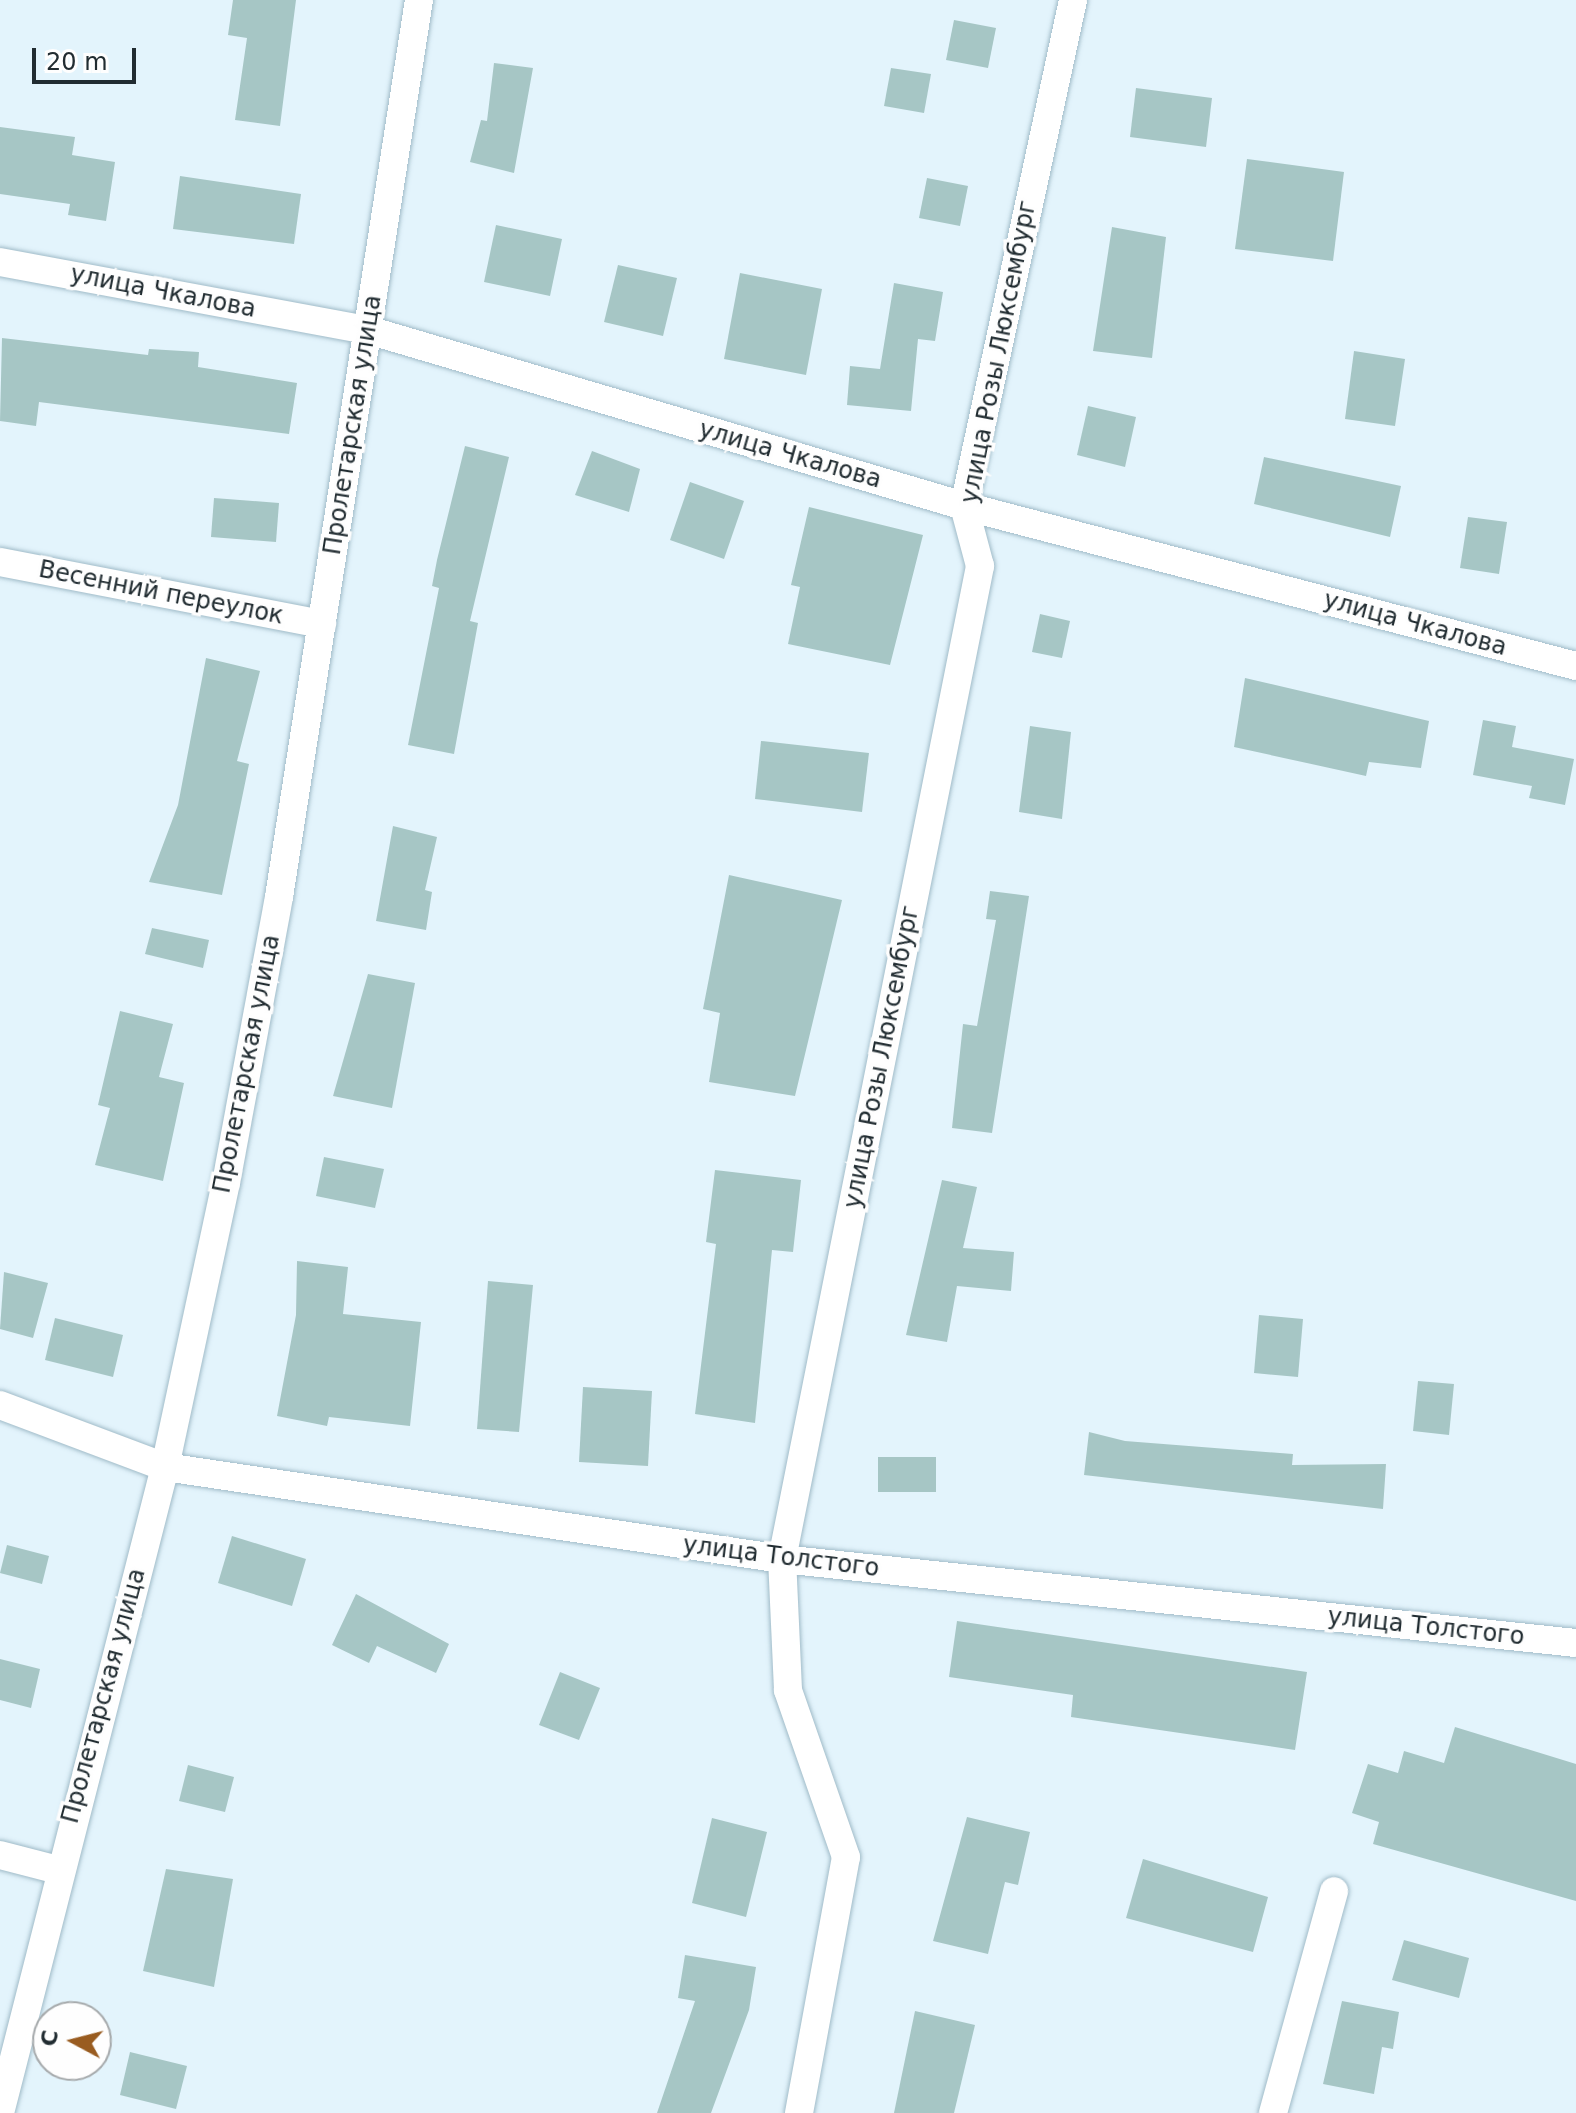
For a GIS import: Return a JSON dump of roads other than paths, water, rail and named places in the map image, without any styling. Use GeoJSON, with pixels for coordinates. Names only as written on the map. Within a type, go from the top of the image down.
{"type":"FeatureCollection","features":[{"type":"Feature","properties":{"kind":"street","name":"Пролетарская улица"},"geometry":{"type":"LineString","coordinates":[[0,2113],[58,1870],[165,1467],[234,1138],[322,624],[419,0]]}},
{"type":"Feature","properties":{"kind":"street","name":"улица Розы Люксембург"},"geometry":{"type":"LineString","coordinates":[[799,2113],[846,1857],[788,1690],[782,1559],[980,566],[964,506],[1073,0]]}},
{"type":"Feature","properties":{"kind":"street","name":"улица Чкалова"},"geometry":{"type":"LineString","coordinates":[[0,262],[368,330],[964,506],[1576,666]]}},
{"type":"Feature","properties":{"kind":"street","name":"Весенний переулок"},"geometry":{"type":"LineString","coordinates":[[0,562],[322,624]]}},
{"type":"Feature","properties":{"kind":"street","name":"улица Толстого"},"geometry":{"type":"LineString","coordinates":[[0,1405],[165,1467],[782,1559],[1576,1643]]}},
{"type":"Feature","properties":{"kind":"street"},"geometry":{"type":"LineString","coordinates":[[0,1855],[58,1870]]}},
{"type":"Feature","properties":{"kind":"street"},"geometry":{"type":"LineString","coordinates":[[1273,2113],[1334,1891]]}}]}
